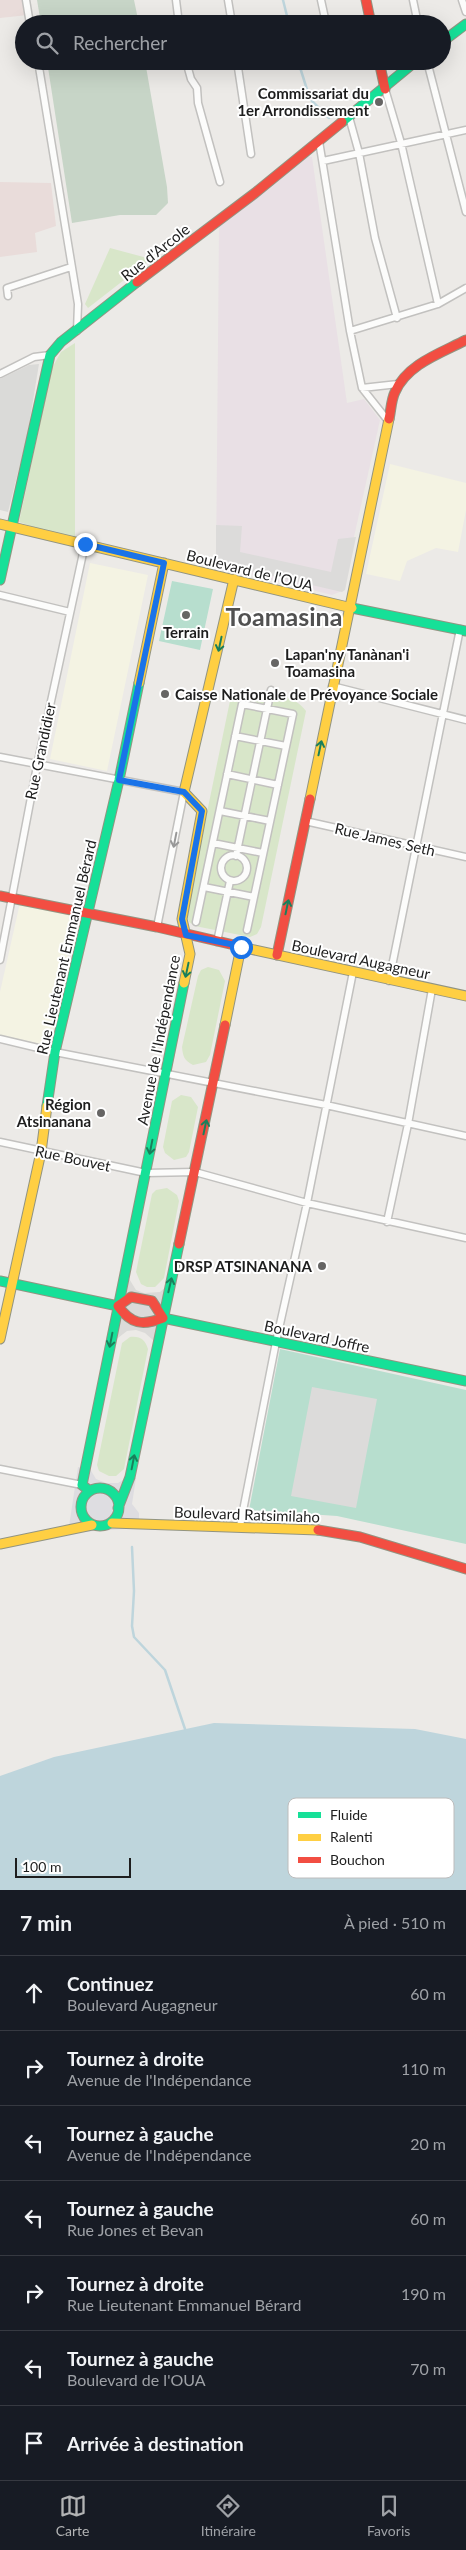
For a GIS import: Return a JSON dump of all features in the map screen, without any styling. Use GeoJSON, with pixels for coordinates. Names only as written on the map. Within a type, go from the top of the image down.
{"type":"FeatureCollection","features":[{"type":"Feature","properties":{"kind":"main road"},"geometry":{"type":"LineString","coordinates":[[366,0],[369,15]]}},
{"type":"Feature","properties":{"kind":"main road"},"geometry":{"type":"LineString","coordinates":[[451,35],[466,24]]}},
{"type":"Feature","properties":{"kind":"main road"},"geometry":{"type":"LineString","coordinates":[[381,70],[384,89]]}},
{"type":"Feature","properties":{"kind":"main road","name":"Rue d'Arcole"},"geometry":{"type":"LineString","coordinates":[[50,355],[61,342],[77,332],[158,264],[255,193],[406,70]]}},
{"type":"Feature","properties":{"kind":"main road"},"geometry":{"type":"LineString","coordinates":[[277,955],[332,686],[398,384],[412,369],[466,340]]}},
{"type":"Feature","properties":{"kind":"main road"},"geometry":{"type":"LineString","coordinates":[[0,580],[50,355]]}},
{"type":"Feature","properties":{"kind":"main road","name":"Boulevard de l'OUA"},"geometry":{"type":"LineString","coordinates":[[0,524],[350,607],[463,630]]}},
{"type":"Feature","properties":{"kind":"main road","name":"Rue Lieutenant Emmanuel Bérard"},"geometry":{"type":"LineString","coordinates":[[0,1338],[41,1152],[55,1052],[119,780],[164,563]]}},
{"type":"Feature","properties":{"kind":"main road"},"geometry":{"type":"LineString","coordinates":[[184,792],[234,579]]}},
{"type":"Feature","properties":{"kind":"main road","name":"Avenue de l'Indépendance"},"geometry":{"type":"LineString","coordinates":[[82,1485],[190,954],[182,919],[202,811],[184,792]]}},
{"type":"Feature","properties":{"kind":"main road","name":"Boulevard Augagneur"},"geometry":{"type":"LineString","coordinates":[[0,896],[157,927],[389,981],[466,996]]}},
{"type":"Feature","properties":{"kind":"main road"},"geometry":{"type":"LineString","coordinates":[[118,1508],[130,1477],[214,1084],[246,948]]}},
{"type":"Feature","properties":{"kind":"main road"},"geometry":{"type":"LineString","coordinates":[[0,1282],[118,1306],[127,1319],[138,1325],[151,1324],[163,1318]]}},
{"type":"Feature","properties":{"kind":"main road"},"geometry":{"type":"LineString","coordinates":[[118,1306],[131,1297],[144,1297],[155,1303],[163,1318]]}},
{"type":"Feature","properties":{"kind":"main road","name":"Boulevard Joffre"},"geometry":{"type":"LineString","coordinates":[[163,1318],[466,1382]]}},
{"type":"Feature","properties":{"kind":"main road"},"geometry":{"type":"LineString","coordinates":[[82,1485],[90,1491]]}},
{"type":"Feature","properties":{"kind":"main road"},"geometry":{"type":"LineString","coordinates":[[0,1544],[92,1524],[103,1526],[112,1523],[119,1513],[116,1497],[108,1490],[96,1489],[86,1495],[81,1506],[84,1517],[92,1524]]}},
{"type":"Feature","properties":{"kind":"main road","name":"Boulevard Ratsimilaho"},"geometry":{"type":"LineString","coordinates":[[112,1523],[287,1527],[336,1533],[360,1537],[466,1569]]}},
{"type":"Feature","properties":{"kind":"street"},"geometry":{"type":"LineString","coordinates":[[26,0],[28,15]]}},
{"type":"Feature","properties":{"kind":"street"},"geometry":{"type":"LineString","coordinates":[[176,0],[178,15]]}},
{"type":"Feature","properties":{"kind":"street"},"geometry":{"type":"LineString","coordinates":[[228,0],[230,15]]}},
{"type":"Feature","properties":{"kind":"street"},"geometry":{"type":"LineString","coordinates":[[321,0],[324,15]]}},
{"type":"Feature","properties":{"kind":"street"},"geometry":{"type":"LineString","coordinates":[[413,0],[416,15]]}},
{"type":"Feature","properties":{"kind":"street"},"geometry":{"type":"LineString","coordinates":[[462,0],[466,12]]}},
{"type":"Feature","properties":{"kind":"street"},"geometry":{"type":"LineString","coordinates":[[39,70],[78,304],[77,332]]}},
{"type":"Feature","properties":{"kind":"street"},"geometry":{"type":"LineString","coordinates":[[190,70],[197,88],[198,104],[220,182]]}},
{"type":"Feature","properties":{"kind":"street"},"geometry":{"type":"LineString","coordinates":[[238,70],[251,154]]}},
{"type":"Feature","properties":{"kind":"street"},"geometry":{"type":"LineString","coordinates":[[429,70],[466,212]]}},
{"type":"Feature","properties":{"kind":"street"},"geometry":{"type":"LineString","coordinates":[[384,89],[401,143],[438,304]]}},
{"type":"Feature","properties":{"kind":"street"},"geometry":{"type":"LineString","coordinates":[[349,117],[359,153],[375,238],[397,318]]}},
{"type":"Feature","properties":{"kind":"street"},"geometry":{"type":"LineString","coordinates":[[323,161],[466,130]]}},
{"type":"Feature","properties":{"kind":"street"},"geometry":{"type":"LineString","coordinates":[[319,141],[350,331],[362,388],[389,422]]}},
{"type":"Feature","properties":{"kind":"street"},"geometry":{"type":"LineString","coordinates":[[8,296],[6,288],[71,267]]}},
{"type":"Feature","properties":{"kind":"street"},"geometry":{"type":"LineString","coordinates":[[350,331],[438,304],[466,288]]}},
{"type":"Feature","properties":{"kind":"street"},"geometry":{"type":"LineString","coordinates":[[0,374],[34,358],[50,355]]}},
{"type":"Feature","properties":{"kind":"street"},"geometry":{"type":"LineString","coordinates":[[362,388],[398,384]]}},
{"type":"Feature","properties":{"kind":"street","name":"Rue Grandidier"},"geometry":{"type":"LineString","coordinates":[[0,960],[37,766],[85,544]]}},
{"type":"Feature","properties":{"kind":"street"},"geometry":{"type":"LineString","coordinates":[[0,595],[70,612]]}},
{"type":"Feature","properties":{"kind":"street"},"geometry":{"type":"LineString","coordinates":[[389,981],[442,715],[463,630]]}},
{"type":"Feature","properties":{"kind":"street"},"geometry":{"type":"LineString","coordinates":[[332,686],[466,720]]}},
{"type":"Feature","properties":{"kind":"street"},"geometry":{"type":"LineString","coordinates":[[236,856],[271,690]]}},
{"type":"Feature","properties":{"kind":"street"},"geometry":{"type":"LineString","coordinates":[[196,922],[242,704],[293,714],[247,930]]}},
{"type":"Feature","properties":{"kind":"street"},"geometry":{"type":"LineString","coordinates":[[235,736],[286,746]]}},
{"type":"Feature","properties":{"kind":"street"},"geometry":{"type":"LineString","coordinates":[[0,758],[184,792],[157,927]]}},
{"type":"Feature","properties":{"kind":"street"},"geometry":{"type":"LineString","coordinates":[[227,774],[278,785]]}},
{"type":"Feature","properties":{"kind":"street"},"geometry":{"type":"LineString","coordinates":[[220,811],[270,821]]}},
{"type":"Feature","properties":{"kind":"street","name":"Rue James Seth"},"geometry":{"type":"LineString","coordinates":[[305,821],[466,857]]}},
{"type":"Feature","properties":{"kind":"street"},"geometry":{"type":"LineString","coordinates":[[213,843],[263,853]]}},
{"type":"Feature","properties":{"kind":"street"},"geometry":{"type":"LineString","coordinates":[[236,856],[246,863],[246,872],[240,879],[230,880],[224,876],[222,863],[228,857],[236,856]]}},
{"type":"Feature","properties":{"kind":"street"},"geometry":{"type":"LineString","coordinates":[[217,942],[230,880]]}},
{"type":"Feature","properties":{"kind":"street"},"geometry":{"type":"LineString","coordinates":[[204,887],[254,897]]}},
{"type":"Feature","properties":{"kind":"street"},"geometry":{"type":"LineString","coordinates":[[240,1526],[353,972]]}},
{"type":"Feature","properties":{"kind":"street"},"geometry":{"type":"LineString","coordinates":[[387,1222],[408,1124],[432,989]]}},
{"type":"Feature","properties":{"kind":"street"},"geometry":{"type":"LineString","coordinates":[[0,1039],[55,1052],[326,1105],[466,1136]]}},
{"type":"Feature","properties":{"kind":"street","name":"Rue Bouvet"},"geometry":{"type":"LineString","coordinates":[[0,1142],[146,1173],[195,1172],[307,1203],[387,1222],[466,1236]]}},
{"type":"Feature","properties":{"kind":"street"},"geometry":{"type":"LineString","coordinates":[[0,1469],[82,1485]]}},
{"type":"Feature","properties":{"kind":"shaded area"},"geometry":{"type":"Polygon","coordinates":[[[0,0],[25,0],[28,15],[0,18],[0,0]]]}},
{"type":"Feature","properties":{"kind":"shaded area"},"geometry":{"type":"Polygon","coordinates":[[[37,0],[134,0],[137,15],[40,15],[37,0]]]}},
{"type":"Feature","properties":{"kind":"shaded area"},"geometry":{"type":"Polygon","coordinates":[[[48,70],[147,70],[167,187],[168,203],[156,215],[120,215],[72,223],[48,70]]]}},
{"type":"Feature","properties":{"kind":"shaded area"},"geometry":{"type":"Polygon","coordinates":[[[305,156],[312,157],[347,403],[364,399],[380,420],[342,591],[332,595],[216,566],[219,227],[305,156]]]}},
{"type":"Feature","properties":{"kind":"shaded area"},"geometry":{"type":"Polygon","coordinates":[[[0,182],[51,183],[56,226],[35,233],[37,252],[0,257],[0,182]]]}},
{"type":"Feature","properties":{"kind":"shaded area"},"geometry":{"type":"Polygon","coordinates":[[[39,364],[27,437],[8,512],[0,510],[0,379],[29,365],[39,364]]]}},
{"type":"Feature","properties":{"kind":"shaded area"},"geometry":{"type":"Polygon","coordinates":[[[390,464],[466,483],[466,510],[458,552],[436,548],[407,561],[400,581],[366,574],[390,464]]]}},
{"type":"Feature","properties":{"kind":"shaded area"},"geometry":{"type":"Polygon","coordinates":[[[216,525],[242,526],[240,552],[331,572],[338,539],[356,537],[345,590],[342,592],[216,563],[216,525]]]}},
{"type":"Feature","properties":{"kind":"shaded area"},"geometry":{"type":"Polygon","coordinates":[[[90,563],[148,575],[107,771],[50,759],[90,563]]]}},
{"type":"Feature","properties":{"kind":"shaded area"},"geometry":{"type":"Polygon","coordinates":[[[20,903],[76,914],[50,1046],[0,1035],[0,992],[20,903]]]}},
{"type":"Feature","properties":{"kind":"shaded area"},"geometry":{"type":"Polygon","coordinates":[[[120,1275],[128,1277],[136,1290],[144,1293],[160,1292],[167,1286],[175,1288],[162,1349],[155,1347],[153,1340],[145,1333],[136,1330],[127,1331],[114,1341],[106,1340],[120,1275]]]}},
{"type":"Feature","properties":{"kind":"shaded area"},"geometry":{"type":"Polygon","coordinates":[[[312,1387],[377,1399],[356,1508],[291,1496],[312,1387]]]}},
{"type":"Feature","properties":{"kind":"shaded area"},"geometry":{"type":"Polygon","coordinates":[[[78,1467],[90,1469],[96,1479],[106,1483],[118,1483],[128,1477],[136,1478],[132,1504],[139,1513],[139,1528],[68,1533],[78,1467]]]}},
{"type":"Feature","properties":{"kind":"green space"},"geometry":{"type":"Polygon","coordinates":[[[110,248],[151,259],[88,308],[85,304],[110,248]]]}},
{"type":"Feature","properties":{"kind":"green space"},"geometry":{"type":"Polygon","coordinates":[[[75,343],[75,541],[19,522],[52,368],[61,352],[75,343]]]}},
{"type":"Feature","properties":{"kind":"green space","name":"Terrain"},"geometry":{"type":"Polygon","coordinates":[[[172,581],[213,589],[200,650],[159,641],[172,581]]]}},
{"type":"Feature","properties":{"kind":"green space"},"geometry":{"type":"Polygon","coordinates":[[[254,691],[289,698],[306,711],[261,927],[257,934],[250,937],[195,926],[189,922],[186,914],[231,696],[238,692],[254,691]]]}},
{"type":"Feature","properties":{"kind":"green space"},"geometry":{"type":"Polygon","coordinates":[[[208,967],[219,970],[225,981],[210,1055],[206,1062],[193,1065],[184,1058],[182,1047],[198,976],[201,970],[208,967]]]}},
{"type":"Feature","properties":{"kind":"green space"},"geometry":{"type":"Polygon","coordinates":[[[181,1095],[191,1097],[198,1107],[189,1152],[186,1157],[174,1160],[165,1153],[163,1147],[172,1101],[181,1095]]]}},
{"type":"Feature","properties":{"kind":"green space"},"geometry":{"type":"Polygon","coordinates":[[[167,1188],[177,1195],[179,1201],[164,1278],[155,1287],[147,1287],[141,1284],[136,1272],[152,1194],[156,1190],[167,1188]]]}},
{"type":"Feature","properties":{"kind":"green space"},"geometry":{"type":"Polygon","coordinates":[[[130,1337],[142,1339],[148,1349],[124,1469],[116,1476],[109,1476],[99,1471],[97,1465],[122,1343],[130,1337]]]}},
{"type":"Feature","properties":{"kind":"green space"},"geometry":{"type":"Polygon","coordinates":[[[280,1349],[466,1390],[466,1544],[337,1516],[249,1510],[280,1349]]]}},
{"type":"Feature","properties":{"kind":"water"},"geometry":{"type":"Polygon","coordinates":[[[214,1723],[415,1729],[466,1739],[466,1890],[0,1890],[0,1776],[54,1757],[214,1723]]]}},
{"type":"Feature","properties":{"kind":"waterway"},"geometry":{"type":"LineString","coordinates":[[283,0],[287,15]]}},
{"type":"Feature","properties":{"kind":"waterway"},"geometry":{"type":"LineString","coordinates":[[301,70],[310,99],[329,118]]}},
{"type":"Feature","properties":{"kind":"waterway"},"geometry":{"type":"LineString","coordinates":[[132,1547],[134,1591],[132,1626],[134,1637],[165,1670],[185,1729]]}},
{"type":"Feature","properties":{"kind":"traffic: fast"},"geometry":{"type":"LineString","coordinates":[[451,35],[466,24]]}},
{"type":"Feature","properties":{"kind":"traffic: fast"},"geometry":{"type":"LineString","coordinates":[[342,122],[405,70]]}},
{"type":"Feature","properties":{"kind":"traffic: fast"},"geometry":{"type":"LineString","coordinates":[[0,580],[50,355],[61,342],[137,282]]}},
{"type":"Feature","properties":{"kind":"traffic: fast"},"geometry":{"type":"LineString","coordinates":[[352,608],[466,631]]}},
{"type":"Feature","properties":{"kind":"traffic: fast"},"geometry":{"type":"LineString","coordinates":[[47,1106],[55,1052],[119,780],[139,683]]}},
{"type":"Feature","properties":{"kind":"traffic: fast"},"geometry":{"type":"LineString","coordinates":[[90,1491],[82,1485],[184,983]]}},
{"type":"Feature","properties":{"kind":"traffic: fast"},"geometry":{"type":"LineString","coordinates":[[118,1508],[130,1477],[179,1244]]}},
{"type":"Feature","properties":{"kind":"traffic: fast"},"geometry":{"type":"LineString","coordinates":[[0,1281],[118,1306]]}},
{"type":"Feature","properties":{"kind":"traffic: fast"},"geometry":{"type":"LineString","coordinates":[[163,1318],[466,1381]]}},
{"type":"Feature","properties":{"kind":"traffic: fast"},"geometry":{"type":"LineString","coordinates":[[100,1488],[107,1489],[113,1494],[118,1500],[119,1507],[118,1514],[113,1520],[107,1525],[100,1526],[93,1525],[87,1520],[82,1514],[81,1507],[82,1500],[87,1494],[93,1489],[100,1488]]}},
{"type":"Feature","properties":{"kind":"traffic: slow"},"geometry":{"type":"LineString","coordinates":[[310,799],[389,419]]}},
{"type":"Feature","properties":{"kind":"traffic: slow"},"geometry":{"type":"LineString","coordinates":[[0,524],[352,608]]}},
{"type":"Feature","properties":{"kind":"traffic: slow"},"geometry":{"type":"LineString","coordinates":[[139,683],[164,563]]}},
{"type":"Feature","properties":{"kind":"traffic: slow"},"geometry":{"type":"LineString","coordinates":[[184,983],[190,954],[182,919],[202,811],[184,792],[234,579]]}},
{"type":"Feature","properties":{"kind":"traffic: slow"},"geometry":{"type":"LineString","coordinates":[[225,1025],[241,947],[466,996]]}},
{"type":"Feature","properties":{"kind":"traffic: slow"},"geometry":{"type":"LineString","coordinates":[[0,1339],[41,1152],[47,1106]]}},
{"type":"Feature","properties":{"kind":"traffic: slow"},"geometry":{"type":"LineString","coordinates":[[112,1523],[318,1530]]}},
{"type":"Feature","properties":{"kind":"traffic: slow"},"geometry":{"type":"LineString","coordinates":[[0,1544],[92,1525]]}},
{"type":"Feature","properties":{"kind":"traffic: jam"},"geometry":{"type":"LineString","coordinates":[[366,0],[369,15]]}},
{"type":"Feature","properties":{"kind":"traffic: jam"},"geometry":{"type":"LineString","coordinates":[[381,70],[385,89]]}},
{"type":"Feature","properties":{"kind":"traffic: jam"},"geometry":{"type":"LineString","coordinates":[[137,282],[255,193],[342,122]]}},
{"type":"Feature","properties":{"kind":"traffic: jam"},"geometry":{"type":"LineString","coordinates":[[389,419],[394,395],[400,382],[426,360],[466,340]]}},
{"type":"Feature","properties":{"kind":"traffic: jam"},"geometry":{"type":"LineString","coordinates":[[277,955],[310,799]]}},
{"type":"Feature","properties":{"kind":"traffic: jam"},"geometry":{"type":"LineString","coordinates":[[0,896],[157,927],[247,948]]}},
{"type":"Feature","properties":{"kind":"traffic: jam"},"geometry":{"type":"LineString","coordinates":[[179,1244],[225,1025]]}},
{"type":"Feature","properties":{"kind":"traffic: jam"},"geometry":{"type":"LineString","coordinates":[[131,1297],[152,1301],[163,1318],[149,1322],[132,1320],[118,1306],[131,1297]]}},
{"type":"Feature","properties":{"kind":"traffic: jam"},"geometry":{"type":"LineString","coordinates":[[318,1530],[360,1537],[466,1569]]}},
{"type":"Feature","properties":{"kind":"place","name":"Commissariat du 1er Arrondissement"},"geometry":{"type":"Point","coordinates":[379,102]}},
{"type":"Feature","properties":{"kind":"place","name":"Terrain"},"geometry":{"type":"Point","coordinates":[186,615]}},
{"type":"Feature","properties":{"kind":"place","name":"Lapan'ny Tanànan'i Toamasina"},"geometry":{"type":"Point","coordinates":[275,663]}},
{"type":"Feature","properties":{"kind":"place","name":"Caisse Nationale de Prévoyance Sociale"},"geometry":{"type":"Point","coordinates":[165,694]}},
{"type":"Feature","properties":{"kind":"place","name":"Région Atsinanana"},"geometry":{"type":"Point","coordinates":[101,1113]}},
{"type":"Feature","properties":{"kind":"place","name":"DRSP ATSINANANA"},"geometry":{"type":"Point","coordinates":[322,1266]}},
{"type":"Feature","properties":{"kind":"district","name":"Toamasina"},"geometry":{"type":"Point","coordinates":[284,616]}},
{"type":"Feature","properties":{"kind":"route"},"geometry":{"type":"LineString","coordinates":[[85,544],[111,552],[164,563],[119,780],[184,792],[202,811],[182,919],[186,935],[250,948],[241,947]]}}]}
